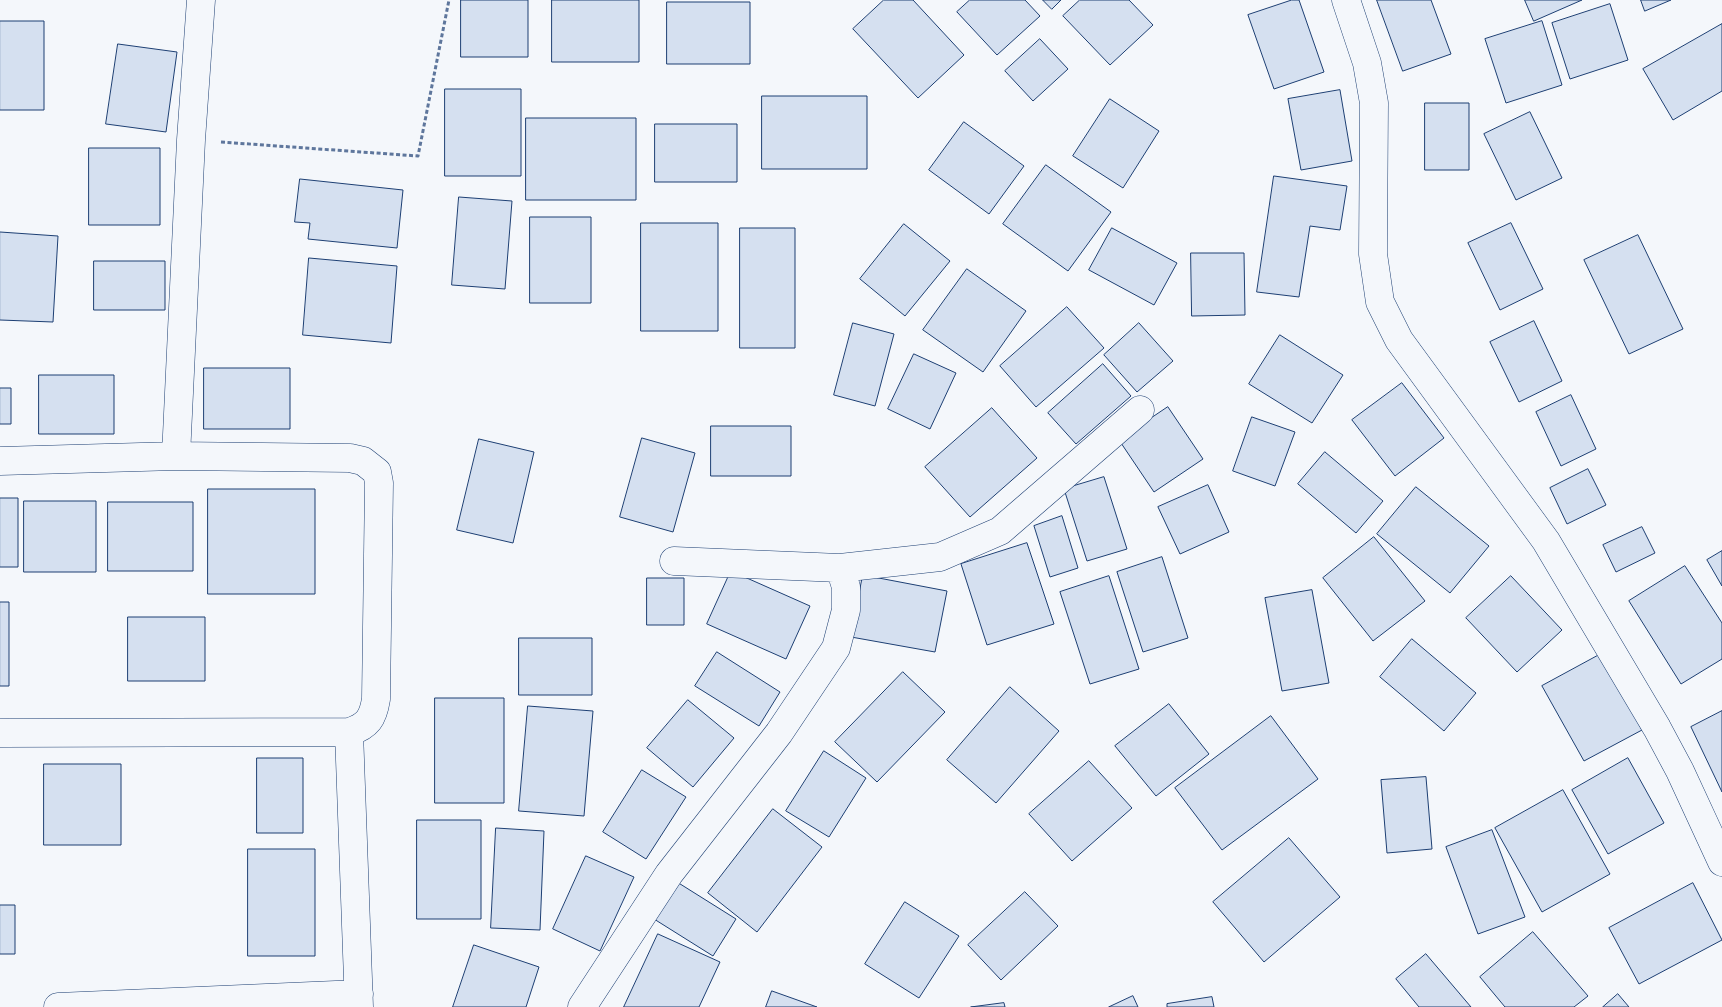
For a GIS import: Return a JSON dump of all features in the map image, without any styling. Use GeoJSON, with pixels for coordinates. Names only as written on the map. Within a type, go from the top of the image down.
{"type":"FeatureCollection","features":[{"type":"Feature","properties":{"kind":"street"},"geometry":{"type":"LineString","coordinates":[[176,456],[191,140],[201,0]]}},
{"type":"Feature","properties":{"kind":"street"},"geometry":{"type":"LineString","coordinates":[[1346,0],[1367,63],[1374,103],[1373,254],[1380,302],[1399,340],[1546,542],[1657,728],[1680,771],[1722,862]]}},
{"type":"Feature","properties":{"kind":"street"},"geometry":{"type":"LineString","coordinates":[[674,561],[840,568],[940,557],[1000,531],[1140,410]]}},
{"type":"Feature","properties":{"kind":"street"},"geometry":{"type":"LineString","coordinates":[[0,461],[176,456],[350,458],[363,462],[377,472],[379,484],[376,699],[370,720],[363,728],[349,732],[0,733]]}},
{"type":"Feature","properties":{"kind":"street"},"geometry":{"type":"LineString","coordinates":[[582,1007],[669,874],[779,733],[836,648],[846,610],[846,588],[840,568]]}},
{"type":"Feature","properties":{"kind":"street"},"geometry":{"type":"LineString","coordinates":[[58,1007],[359,1000],[349,732]]}},
{"type":"Feature","properties":{"kind":"path"},"geometry":{"type":"LineString","coordinates":[[191,140],[418,156],[449,0]]}},
{"type":"Feature","properties":{"kind":"building"},"geometry":{"type":"Polygon","coordinates":[[[461,0],[528,0],[528,57],[461,57],[461,0]]]}},
{"type":"Feature","properties":{"kind":"building"},"geometry":{"type":"Polygon","coordinates":[[[552,0],[639,0],[639,62],[552,62],[552,0]]]}},
{"type":"Feature","properties":{"kind":"building"},"geometry":{"type":"Polygon","coordinates":[[[884,0],[913,0],[964,55],[918,98],[853,29],[884,0]]]}},
{"type":"Feature","properties":{"kind":"building"},"geometry":{"type":"Polygon","coordinates":[[[970,0],[1025,0],[1040,16],[997,55],[957,12],[970,0]]]}},
{"type":"Feature","properties":{"kind":"building"},"geometry":{"type":"Polygon","coordinates":[[[1043,0],[1061,0],[1052,9],[1043,0]]]}},
{"type":"Feature","properties":{"kind":"building"},"geometry":{"type":"Polygon","coordinates":[[[1080,0],[1129,0],[1153,25],[1110,65],[1063,16],[1080,0]]]}},
{"type":"Feature","properties":{"kind":"building"},"geometry":{"type":"Polygon","coordinates":[[[1292,0],[1299,0],[1324,72],[1274,89],[1248,15],[1292,0]]]}},
{"type":"Feature","properties":{"kind":"building"},"geometry":{"type":"Polygon","coordinates":[[[1377,0],[1431,0],[1451,54],[1403,71],[1377,0]]]}},
{"type":"Feature","properties":{"kind":"building"},"geometry":{"type":"Polygon","coordinates":[[[1525,0],[1582,0],[1534,21],[1525,0]]]}},
{"type":"Feature","properties":{"kind":"building"},"geometry":{"type":"Polygon","coordinates":[[[1641,0],[1671,0],[1645,11],[1641,0]]]}},
{"type":"Feature","properties":{"kind":"building"},"geometry":{"type":"Polygon","coordinates":[[[667,2],[750,2],[750,64],[667,64],[667,2]]]}},
{"type":"Feature","properties":{"kind":"building"},"geometry":{"type":"Polygon","coordinates":[[[1610,4],[1628,60],[1570,79],[1552,23],[1610,4]]]}},
{"type":"Feature","properties":{"kind":"building"},"geometry":{"type":"Polygon","coordinates":[[[0,21],[44,21],[44,110],[0,110],[0,21]]]}},
{"type":"Feature","properties":{"kind":"building"},"geometry":{"type":"Polygon","coordinates":[[[1542,21],[1562,85],[1506,103],[1485,39],[1542,21]]]}},
{"type":"Feature","properties":{"kind":"building"},"geometry":{"type":"Polygon","coordinates":[[[1722,24],[1722,91],[1673,120],[1643,69],[1722,24]]]}},
{"type":"Feature","properties":{"kind":"building"},"geometry":{"type":"Polygon","coordinates":[[[1040,39],[1068,69],[1033,101],[1005,71],[1040,39]]]}},
{"type":"Feature","properties":{"kind":"building"},"geometry":{"type":"Polygon","coordinates":[[[118,44],[177,52],[166,132],[106,124],[118,44]]]}},
{"type":"Feature","properties":{"kind":"building"},"geometry":{"type":"Polygon","coordinates":[[[445,89],[521,89],[521,176],[445,176],[445,89]]]}},
{"type":"Feature","properties":{"kind":"building"},"geometry":{"type":"Polygon","coordinates":[[[1340,90],[1352,161],[1301,170],[1288,99],[1340,90]]]}},
{"type":"Feature","properties":{"kind":"building"},"geometry":{"type":"Polygon","coordinates":[[[762,96],[867,96],[867,169],[762,169],[762,96]]]}},
{"type":"Feature","properties":{"kind":"building"},"geometry":{"type":"Polygon","coordinates":[[[1110,99],[1159,131],[1123,188],[1073,156],[1110,99]]]}},
{"type":"Feature","properties":{"kind":"building"},"geometry":{"type":"Polygon","coordinates":[[[1425,103],[1469,103],[1469,170],[1425,170],[1425,103]]]}},
{"type":"Feature","properties":{"kind":"building"},"geometry":{"type":"Polygon","coordinates":[[[1530,112],[1562,178],[1516,200],[1484,134],[1530,112]]]}},
{"type":"Feature","properties":{"kind":"building"},"geometry":{"type":"Polygon","coordinates":[[[526,118],[636,118],[636,200],[526,200],[526,118]]]}},
{"type":"Feature","properties":{"kind":"building"},"geometry":{"type":"Polygon","coordinates":[[[964,122],[1024,166],[989,214],[929,170],[964,122]]]}},
{"type":"Feature","properties":{"kind":"building"},"geometry":{"type":"Polygon","coordinates":[[[655,124],[737,124],[737,182],[655,182],[655,124]]]}},
{"type":"Feature","properties":{"kind":"building"},"geometry":{"type":"Polygon","coordinates":[[[89,148],[160,148],[160,225],[89,225],[89,148]]]}},
{"type":"Feature","properties":{"kind":"building"},"geometry":{"type":"Polygon","coordinates":[[[1046,165],[1111,212],[1068,271],[1003,224],[1046,165]]]}},
{"type":"Feature","properties":{"kind":"building"},"geometry":{"type":"Polygon","coordinates":[[[1274,176],[1347,186],[1340,230],[1310,226],[1299,297],[1257,292],[1274,176]]]}},
{"type":"Feature","properties":{"kind":"building"},"geometry":{"type":"Polygon","coordinates":[[[300,179],[403,190],[397,248],[308,239],[310,223],[295,222],[300,179]]]}},
{"type":"Feature","properties":{"kind":"building"},"geometry":{"type":"Polygon","coordinates":[[[459,197],[512,201],[505,289],[452,285],[459,197]]]}},
{"type":"Feature","properties":{"kind":"building"},"geometry":{"type":"Polygon","coordinates":[[[530,217],[591,217],[591,303],[530,303],[530,217]]]}},
{"type":"Feature","properties":{"kind":"building"},"geometry":{"type":"Polygon","coordinates":[[[641,223],[718,223],[718,331],[641,331],[641,223]]]}},
{"type":"Feature","properties":{"kind":"building"},"geometry":{"type":"Polygon","coordinates":[[[1511,223],[1543,289],[1500,310],[1468,243],[1511,223]]]}},
{"type":"Feature","properties":{"kind":"building"},"geometry":{"type":"Polygon","coordinates":[[[904,224],[950,261],[905,316],[860,279],[904,224]]]}},
{"type":"Feature","properties":{"kind":"building"},"geometry":{"type":"Polygon","coordinates":[[[740,228],[795,228],[795,348],[740,348],[740,228]]]}},
{"type":"Feature","properties":{"kind":"building"},"geometry":{"type":"Polygon","coordinates":[[[1112,228],[1177,263],[1154,305],[1089,270],[1112,228]]]}},
{"type":"Feature","properties":{"kind":"building"},"geometry":{"type":"Polygon","coordinates":[[[0,232],[58,236],[53,322],[0,320],[0,232]]]}},
{"type":"Feature","properties":{"kind":"building"},"geometry":{"type":"Polygon","coordinates":[[[1638,235],[1683,329],[1629,354],[1584,260],[1638,235]]]}},
{"type":"Feature","properties":{"kind":"building"},"geometry":{"type":"Polygon","coordinates":[[[1191,253],[1244,253],[1245,315],[1192,316],[1191,253]]]}},
{"type":"Feature","properties":{"kind":"building"},"geometry":{"type":"Polygon","coordinates":[[[309,258],[397,266],[391,343],[303,335],[309,258]]]}},
{"type":"Feature","properties":{"kind":"building"},"geometry":{"type":"Polygon","coordinates":[[[94,261],[165,261],[165,310],[94,310],[94,261]]]}},
{"type":"Feature","properties":{"kind":"building"},"geometry":{"type":"Polygon","coordinates":[[[967,269],[1026,311],[983,372],[923,330],[967,269]]]}},
{"type":"Feature","properties":{"kind":"building"},"geometry":{"type":"Polygon","coordinates":[[[1067,307],[1104,348],[1036,407],[1000,366],[1067,307]]]}},
{"type":"Feature","properties":{"kind":"building"},"geometry":{"type":"Polygon","coordinates":[[[1534,321],[1562,381],[1519,402],[1490,342],[1534,321]]]}},
{"type":"Feature","properties":{"kind":"building"},"geometry":{"type":"Polygon","coordinates":[[[853,323],[894,334],[875,406],[834,395],[853,323]]]}},
{"type":"Feature","properties":{"kind":"building"},"geometry":{"type":"Polygon","coordinates":[[[1139,323],[1173,361],[1137,392],[1104,355],[1139,323]]]}},
{"type":"Feature","properties":{"kind":"building"},"geometry":{"type":"Polygon","coordinates":[[[1280,335],[1343,375],[1312,423],[1249,384],[1280,335]]]}},
{"type":"Feature","properties":{"kind":"building"},"geometry":{"type":"Polygon","coordinates":[[[914,354],[956,373],[930,429],[888,409],[914,354]]]}},
{"type":"Feature","properties":{"kind":"building"},"geometry":{"type":"Polygon","coordinates":[[[1103,364],[1131,396],[1076,444],[1048,413],[1103,364]]]}},
{"type":"Feature","properties":{"kind":"building"},"geometry":{"type":"Polygon","coordinates":[[[204,368],[290,368],[290,429],[204,429],[204,368]]]}},
{"type":"Feature","properties":{"kind":"building"},"geometry":{"type":"Polygon","coordinates":[[[39,375],[114,375],[114,434],[39,434],[39,375]]]}},
{"type":"Feature","properties":{"kind":"building"},"geometry":{"type":"Polygon","coordinates":[[[1402,383],[1444,438],[1395,476],[1352,420],[1402,383]]]}},
{"type":"Feature","properties":{"kind":"building"},"geometry":{"type":"Polygon","coordinates":[[[0,388],[11,388],[11,424],[0,424],[0,388]]]}},
{"type":"Feature","properties":{"kind":"building"},"geometry":{"type":"Polygon","coordinates":[[[1571,395],[1596,449],[1561,466],[1536,412],[1571,395]]]}},
{"type":"Feature","properties":{"kind":"building"},"geometry":{"type":"Polygon","coordinates":[[[1168,407],[1203,459],[1154,492],[1119,440],[1168,407]]]}},
{"type":"Feature","properties":{"kind":"building"},"geometry":{"type":"Polygon","coordinates":[[[992,408],[1037,458],[970,517],[925,467],[992,408]]]}},
{"type":"Feature","properties":{"kind":"building"},"geometry":{"type":"Polygon","coordinates":[[[1252,417],[1295,432],[1275,486],[1233,471],[1252,417]]]}},
{"type":"Feature","properties":{"kind":"building"},"geometry":{"type":"Polygon","coordinates":[[[711,426],[791,426],[791,476],[711,476],[711,426]]]}},
{"type":"Feature","properties":{"kind":"building"},"geometry":{"type":"Polygon","coordinates":[[[642,438],[695,453],[673,532],[620,517],[642,438]]]}},
{"type":"Feature","properties":{"kind":"building"},"geometry":{"type":"Polygon","coordinates":[[[479,439],[534,452],[513,543],[457,530],[479,439]]]}},
{"type":"Feature","properties":{"kind":"building"},"geometry":{"type":"Polygon","coordinates":[[[1325,452],[1383,501],[1356,533],[1298,484],[1325,452]]]}},
{"type":"Feature","properties":{"kind":"building"},"geometry":{"type":"Polygon","coordinates":[[[1588,469],[1606,505],[1567,524],[1550,488],[1588,469]]]}},
{"type":"Feature","properties":{"kind":"building"},"geometry":{"type":"Polygon","coordinates":[[[1104,477],[1127,549],[1087,561],[1064,489],[1104,477]]]}},
{"type":"Feature","properties":{"kind":"building"},"geometry":{"type":"Polygon","coordinates":[[[1208,485],[1229,532],[1180,554],[1158,507],[1208,485]]]}},
{"type":"Feature","properties":{"kind":"building"},"geometry":{"type":"Polygon","coordinates":[[[1416,487],[1489,546],[1450,593],[1377,534],[1416,487]]]}},
{"type":"Feature","properties":{"kind":"building"},"geometry":{"type":"Polygon","coordinates":[[[208,489],[315,489],[315,594],[208,594],[208,489]]]}},
{"type":"Feature","properties":{"kind":"building"},"geometry":{"type":"Polygon","coordinates":[[[0,498],[18,498],[18,567],[0,567],[0,498]]]}},
{"type":"Feature","properties":{"kind":"building"},"geometry":{"type":"Polygon","coordinates":[[[24,501],[96,501],[96,572],[24,572],[24,501]]]}},
{"type":"Feature","properties":{"kind":"building"},"geometry":{"type":"Polygon","coordinates":[[[108,502],[193,502],[193,571],[108,571],[108,502]]]}},
{"type":"Feature","properties":{"kind":"building"},"geometry":{"type":"Polygon","coordinates":[[[1062,516],[1078,568],[1050,577],[1034,526],[1062,516]]]}},
{"type":"Feature","properties":{"kind":"building"},"geometry":{"type":"Polygon","coordinates":[[[1642,527],[1655,553],[1616,572],[1603,545],[1642,527]]]}},
{"type":"Feature","properties":{"kind":"building"},"geometry":{"type":"Polygon","coordinates":[[[1374,537],[1425,601],[1373,641],[1323,578],[1374,537]]]}},
{"type":"Feature","properties":{"kind":"building"},"geometry":{"type":"Polygon","coordinates":[[[1027,543],[1054,624],[987,645],[961,564],[1027,543]]]}},
{"type":"Feature","properties":{"kind":"building"},"geometry":{"type":"Polygon","coordinates":[[[1722,551],[1722,586],[1707,560],[1722,551]]]}},
{"type":"Feature","properties":{"kind":"building"},"geometry":{"type":"Polygon","coordinates":[[[1162,557],[1188,638],[1143,652],[1117,572],[1162,557]]]}},
{"type":"Feature","properties":{"kind":"building"},"geometry":{"type":"Polygon","coordinates":[[[1685,566],[1722,623],[1722,659],[1681,684],[1629,601],[1685,566]]]}},
{"type":"Feature","properties":{"kind":"building"},"geometry":{"type":"Polygon","coordinates":[[[731,571],[810,606],[786,659],[707,624],[731,571]]]}},
{"type":"Feature","properties":{"kind":"building"},"geometry":{"type":"Polygon","coordinates":[[[863,575],[947,591],[935,652],[851,637],[863,575]]]}},
{"type":"Feature","properties":{"kind":"building"},"geometry":{"type":"Polygon","coordinates":[[[1109,576],[1139,669],[1090,684],[1060,592],[1109,576]]]}},
{"type":"Feature","properties":{"kind":"building"},"geometry":{"type":"Polygon","coordinates":[[[1511,576],[1562,630],[1517,672],[1466,618],[1511,576]]]}},
{"type":"Feature","properties":{"kind":"building"},"geometry":{"type":"Polygon","coordinates":[[[647,578],[684,578],[684,625],[647,625],[647,578]]]}},
{"type":"Feature","properties":{"kind":"building"},"geometry":{"type":"Polygon","coordinates":[[[1312,590],[1329,683],[1282,691],[1265,598],[1312,590]]]}},
{"type":"Feature","properties":{"kind":"building"},"geometry":{"type":"Polygon","coordinates":[[[0,602],[9,602],[9,686],[0,686],[0,602]]]}},
{"type":"Feature","properties":{"kind":"building"},"geometry":{"type":"Polygon","coordinates":[[[128,617],[205,617],[205,681],[128,681],[128,617]]]}},
{"type":"Feature","properties":{"kind":"building"},"geometry":{"type":"Polygon","coordinates":[[[519,638],[592,638],[592,695],[519,695],[519,638]]]}},
{"type":"Feature","properties":{"kind":"building"},"geometry":{"type":"Polygon","coordinates":[[[1412,639],[1476,693],[1444,731],[1380,677],[1412,639]]]}},
{"type":"Feature","properties":{"kind":"building"},"geometry":{"type":"Polygon","coordinates":[[[717,652],[780,692],[759,726],[695,686],[717,652]]]}},
{"type":"Feature","properties":{"kind":"building"},"geometry":{"type":"Polygon","coordinates":[[[1601,654],[1642,730],[1584,761],[1542,686],[1601,654]]]}},
{"type":"Feature","properties":{"kind":"building"},"geometry":{"type":"Polygon","coordinates":[[[903,672],[945,712],[877,782],[835,742],[903,672]]]}},
{"type":"Feature","properties":{"kind":"building"},"geometry":{"type":"Polygon","coordinates":[[[1010,687],[1059,731],[996,803],[947,760],[1010,687]]]}},
{"type":"Feature","properties":{"kind":"building"},"geometry":{"type":"Polygon","coordinates":[[[435,698],[504,698],[504,803],[435,803],[435,698]]]}},
{"type":"Feature","properties":{"kind":"building"},"geometry":{"type":"Polygon","coordinates":[[[688,700],[734,738],[693,787],[647,748],[688,700]]]}},
{"type":"Feature","properties":{"kind":"building"},"geometry":{"type":"Polygon","coordinates":[[[1169,704],[1209,754],[1156,796],[1115,746],[1169,704]]]}},
{"type":"Feature","properties":{"kind":"building"},"geometry":{"type":"Polygon","coordinates":[[[528,706],[593,711],[584,816],[519,811],[528,706]]]}},
{"type":"Feature","properties":{"kind":"building"},"geometry":{"type":"Polygon","coordinates":[[[1722,711],[1722,792],[1691,727],[1722,711]]]}},
{"type":"Feature","properties":{"kind":"building"},"geometry":{"type":"Polygon","coordinates":[[[1271,716],[1318,779],[1222,850],[1175,788],[1271,716]]]}},
{"type":"Feature","properties":{"kind":"building"},"geometry":{"type":"Polygon","coordinates":[[[824,751],[866,778],[829,837],[786,811],[824,751]]]}},
{"type":"Feature","properties":{"kind":"building"},"geometry":{"type":"Polygon","coordinates":[[[257,758],[303,758],[303,833],[257,833],[257,758]]]}},
{"type":"Feature","properties":{"kind":"building"},"geometry":{"type":"Polygon","coordinates":[[[1628,758],[1664,823],[1608,854],[1572,790],[1628,758]]]}},
{"type":"Feature","properties":{"kind":"building"},"geometry":{"type":"Polygon","coordinates":[[[1089,761],[1132,808],[1072,861],[1029,814],[1089,761]]]}},
{"type":"Feature","properties":{"kind":"building"},"geometry":{"type":"Polygon","coordinates":[[[44,764],[121,764],[121,845],[44,845],[44,764]]]}},
{"type":"Feature","properties":{"kind":"building"},"geometry":{"type":"Polygon","coordinates":[[[642,770],[686,797],[646,859],[603,832],[642,770]]]}},
{"type":"Feature","properties":{"kind":"building"},"geometry":{"type":"Polygon","coordinates":[[[1426,777],[1432,849],[1387,853],[1381,780],[1426,777]]]}},
{"type":"Feature","properties":{"kind":"building"},"geometry":{"type":"Polygon","coordinates":[[[1563,790],[1610,874],[1542,912],[1495,828],[1563,790]]]}},
{"type":"Feature","properties":{"kind":"building"},"geometry":{"type":"Polygon","coordinates":[[[773,809],[822,847],[757,932],[708,893],[773,809]]]}},
{"type":"Feature","properties":{"kind":"building"},"geometry":{"type":"Polygon","coordinates":[[[417,820],[481,820],[481,919],[417,919],[417,820]]]}},
{"type":"Feature","properties":{"kind":"building"},"geometry":{"type":"Polygon","coordinates":[[[496,828],[544,831],[540,930],[491,928],[496,828]]]}},
{"type":"Feature","properties":{"kind":"building"},"geometry":{"type":"Polygon","coordinates":[[[1492,830],[1525,917],[1478,934],[1446,847],[1492,830]]]}},
{"type":"Feature","properties":{"kind":"building"},"geometry":{"type":"Polygon","coordinates":[[[1289,838],[1340,897],[1264,962],[1213,902],[1289,838]]]}},
{"type":"Feature","properties":{"kind":"building"},"geometry":{"type":"Polygon","coordinates":[[[248,849],[315,849],[315,956],[248,956],[248,849]]]}},
{"type":"Feature","properties":{"kind":"building"},"geometry":{"type":"Polygon","coordinates":[[[586,856],[634,877],[600,951],[553,929],[586,856]]]}},
{"type":"Feature","properties":{"kind":"building"},"geometry":{"type":"Polygon","coordinates":[[[677,882],[736,919],[713,956],[654,919],[677,882]]]}},
{"type":"Feature","properties":{"kind":"building"},"geometry":{"type":"Polygon","coordinates":[[[1693,883],[1722,940],[1639,984],[1609,928],[1693,883]]]}},
{"type":"Feature","properties":{"kind":"building"},"geometry":{"type":"Polygon","coordinates":[[[1025,892],[1058,926],[1001,980],[968,945],[1025,892]]]}},
{"type":"Feature","properties":{"kind":"building"},"geometry":{"type":"Polygon","coordinates":[[[905,902],[959,936],[919,998],[865,964],[905,902]]]}},
{"type":"Feature","properties":{"kind":"building"},"geometry":{"type":"Polygon","coordinates":[[[0,905],[15,905],[15,954],[0,954],[0,905]]]}},
{"type":"Feature","properties":{"kind":"building"},"geometry":{"type":"Polygon","coordinates":[[[1533,932],[1588,996],[1574,1007],[1505,1007],[1480,977],[1533,932]]]}},
{"type":"Feature","properties":{"kind":"building"},"geometry":{"type":"Polygon","coordinates":[[[658,934],[720,962],[699,1007],[624,1007],[658,934]]]}},
{"type":"Feature","properties":{"kind":"building"},"geometry":{"type":"Polygon","coordinates":[[[474,945],[539,967],[526,1007],[453,1007],[474,945]]]}},
{"type":"Feature","properties":{"kind":"building"},"geometry":{"type":"Polygon","coordinates":[[[1426,954],[1471,1007],[1419,1007],[1396,979],[1426,954]]]}},
{"type":"Feature","properties":{"kind":"building"},"geometry":{"type":"Polygon","coordinates":[[[772,991],[817,1007],[766,1007],[772,991]]]}},
{"type":"Feature","properties":{"kind":"building"},"geometry":{"type":"Polygon","coordinates":[[[1618,994],[1629,1007],[1603,1007],[1618,994]]]}},
{"type":"Feature","properties":{"kind":"building"},"geometry":{"type":"Polygon","coordinates":[[[1133,996],[1138,1007],[1109,1007],[1133,996]]]}},
{"type":"Feature","properties":{"kind":"building"},"geometry":{"type":"Polygon","coordinates":[[[1212,997],[1214,1007],[1167,1007],[1167,1004],[1212,997]]]}},
{"type":"Feature","properties":{"kind":"building"},"geometry":{"type":"Polygon","coordinates":[[[1004,1003],[1005,1007],[971,1007],[1004,1003]]]}}]}
